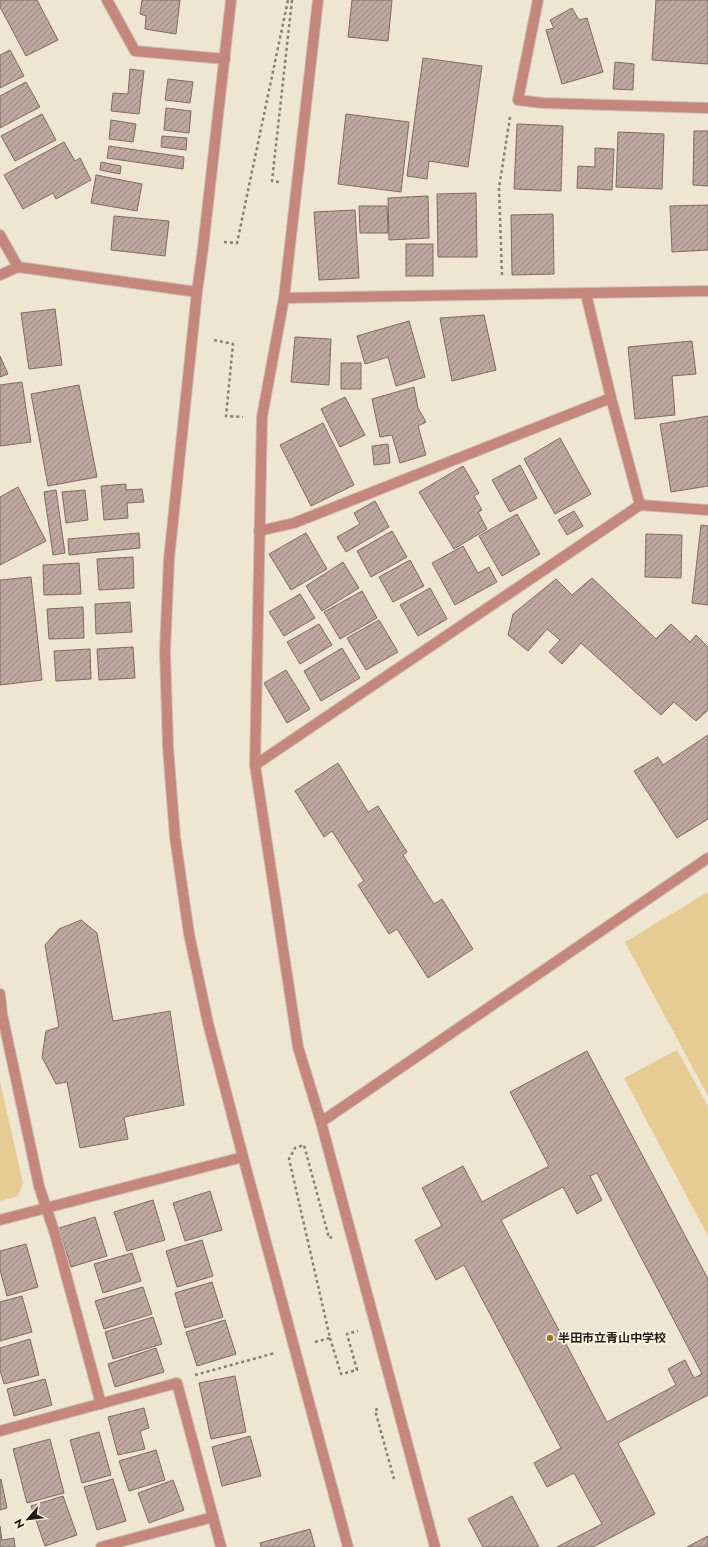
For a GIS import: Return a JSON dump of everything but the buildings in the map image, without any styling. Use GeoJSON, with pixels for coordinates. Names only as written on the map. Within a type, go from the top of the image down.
{"type":"FeatureCollection","features":[{"type":"Feature","properties":{"kind":"street"},"geometry":{"type":"LineString","coordinates":[[107,0],[135,51],[225,59]]}},
{"type":"Feature","properties":{"kind":"street"},"geometry":{"type":"LineString","coordinates":[[231,0],[197,292],[169,559],[165,651],[168,747],[175,837],[189,934],[208,1023],[242,1156],[348,1547]]}},
{"type":"Feature","properties":{"kind":"street"},"geometry":{"type":"LineString","coordinates":[[318,0],[284,298],[262,417],[256,765],[298,1047],[321,1122],[435,1547]]}},
{"type":"Feature","properties":{"kind":"street"},"geometry":{"type":"LineString","coordinates":[[538,0],[518,100],[543,104],[708,108]]}},
{"type":"Feature","properties":{"kind":"street"},"geometry":{"type":"LineString","coordinates":[[0,235],[18,267]]}},
{"type":"Feature","properties":{"kind":"street"},"geometry":{"type":"LineString","coordinates":[[0,275],[18,267],[197,292]]}},
{"type":"Feature","properties":{"kind":"street"},"geometry":{"type":"LineString","coordinates":[[284,298],[708,291]]}},
{"type":"Feature","properties":{"kind":"street"},"geometry":{"type":"LineString","coordinates":[[586,294],[611,398],[640,505]]}},
{"type":"Feature","properties":{"kind":"street"},"geometry":{"type":"LineString","coordinates":[[259,531],[294,523],[611,398]]}},
{"type":"Feature","properties":{"kind":"street"},"geometry":{"type":"LineString","coordinates":[[256,765],[640,505],[708,510]]}},
{"type":"Feature","properties":{"kind":"street"},"geometry":{"type":"LineString","coordinates":[[321,1122],[708,858]]}},
{"type":"Feature","properties":{"kind":"street"},"geometry":{"type":"LineString","coordinates":[[0,994],[1,1014],[39,1186],[55,1234],[102,1404]]}},
{"type":"Feature","properties":{"kind":"street"},"geometry":{"type":"LineString","coordinates":[[0,1220],[242,1156]]}},
{"type":"Feature","properties":{"kind":"street"},"geometry":{"type":"LineString","coordinates":[[0,1431],[177,1382],[221,1547]]}},
{"type":"Feature","properties":{"kind":"street"},"geometry":{"type":"LineString","coordinates":[[101,1547],[213,1517]]}},
{"type":"Feature","properties":{"kind":"path"},"geometry":{"type":"LineString","coordinates":[[224,242],[237,243],[288,0]]}},
{"type":"Feature","properties":{"kind":"path"},"geometry":{"type":"LineString","coordinates":[[292,0],[272,181],[297,185]]}},
{"type":"Feature","properties":{"kind":"path"},"geometry":{"type":"LineString","coordinates":[[502,295],[499,188],[510,113],[518,100]]}},
{"type":"Feature","properties":{"kind":"path"},"geometry":{"type":"LineString","coordinates":[[214,340],[233,344],[226,416]]}},
{"type":"Feature","properties":{"kind":"path"},"geometry":{"type":"LineString","coordinates":[[347,1334],[357,1370],[341,1374],[330,1338],[289,1159],[294,1148],[304,1145],[329,1238],[350,1232]]}},
{"type":"Feature","properties":{"kind":"path"},"geometry":{"type":"LineString","coordinates":[[315,1342],[330,1338]]}},
{"type":"Feature","properties":{"kind":"path"},"geometry":{"type":"LineString","coordinates":[[177,1382],[188,1377],[276,1353]]}},
{"type":"Feature","properties":{"kind":"shaded area"},"geometry":{"type":"Polygon","coordinates":[[[708,892],[708,1096],[625,942],[708,892]]]}},
{"type":"Feature","properties":{"kind":"shaded area"},"geometry":{"type":"Polygon","coordinates":[[[677,1050],[708,1106],[708,1236],[624,1078],[677,1050]]]}},
{"type":"Feature","properties":{"kind":"shaded area"},"geometry":{"type":"Polygon","coordinates":[[[0,1081],[23,1183],[18,1196],[0,1201],[0,1081]]]}},
{"type":"Feature","properties":{"kind":"place","name":"半田市立青山中学校"},"geometry":{"type":"Point","coordinates":[550,1338]}}]}
